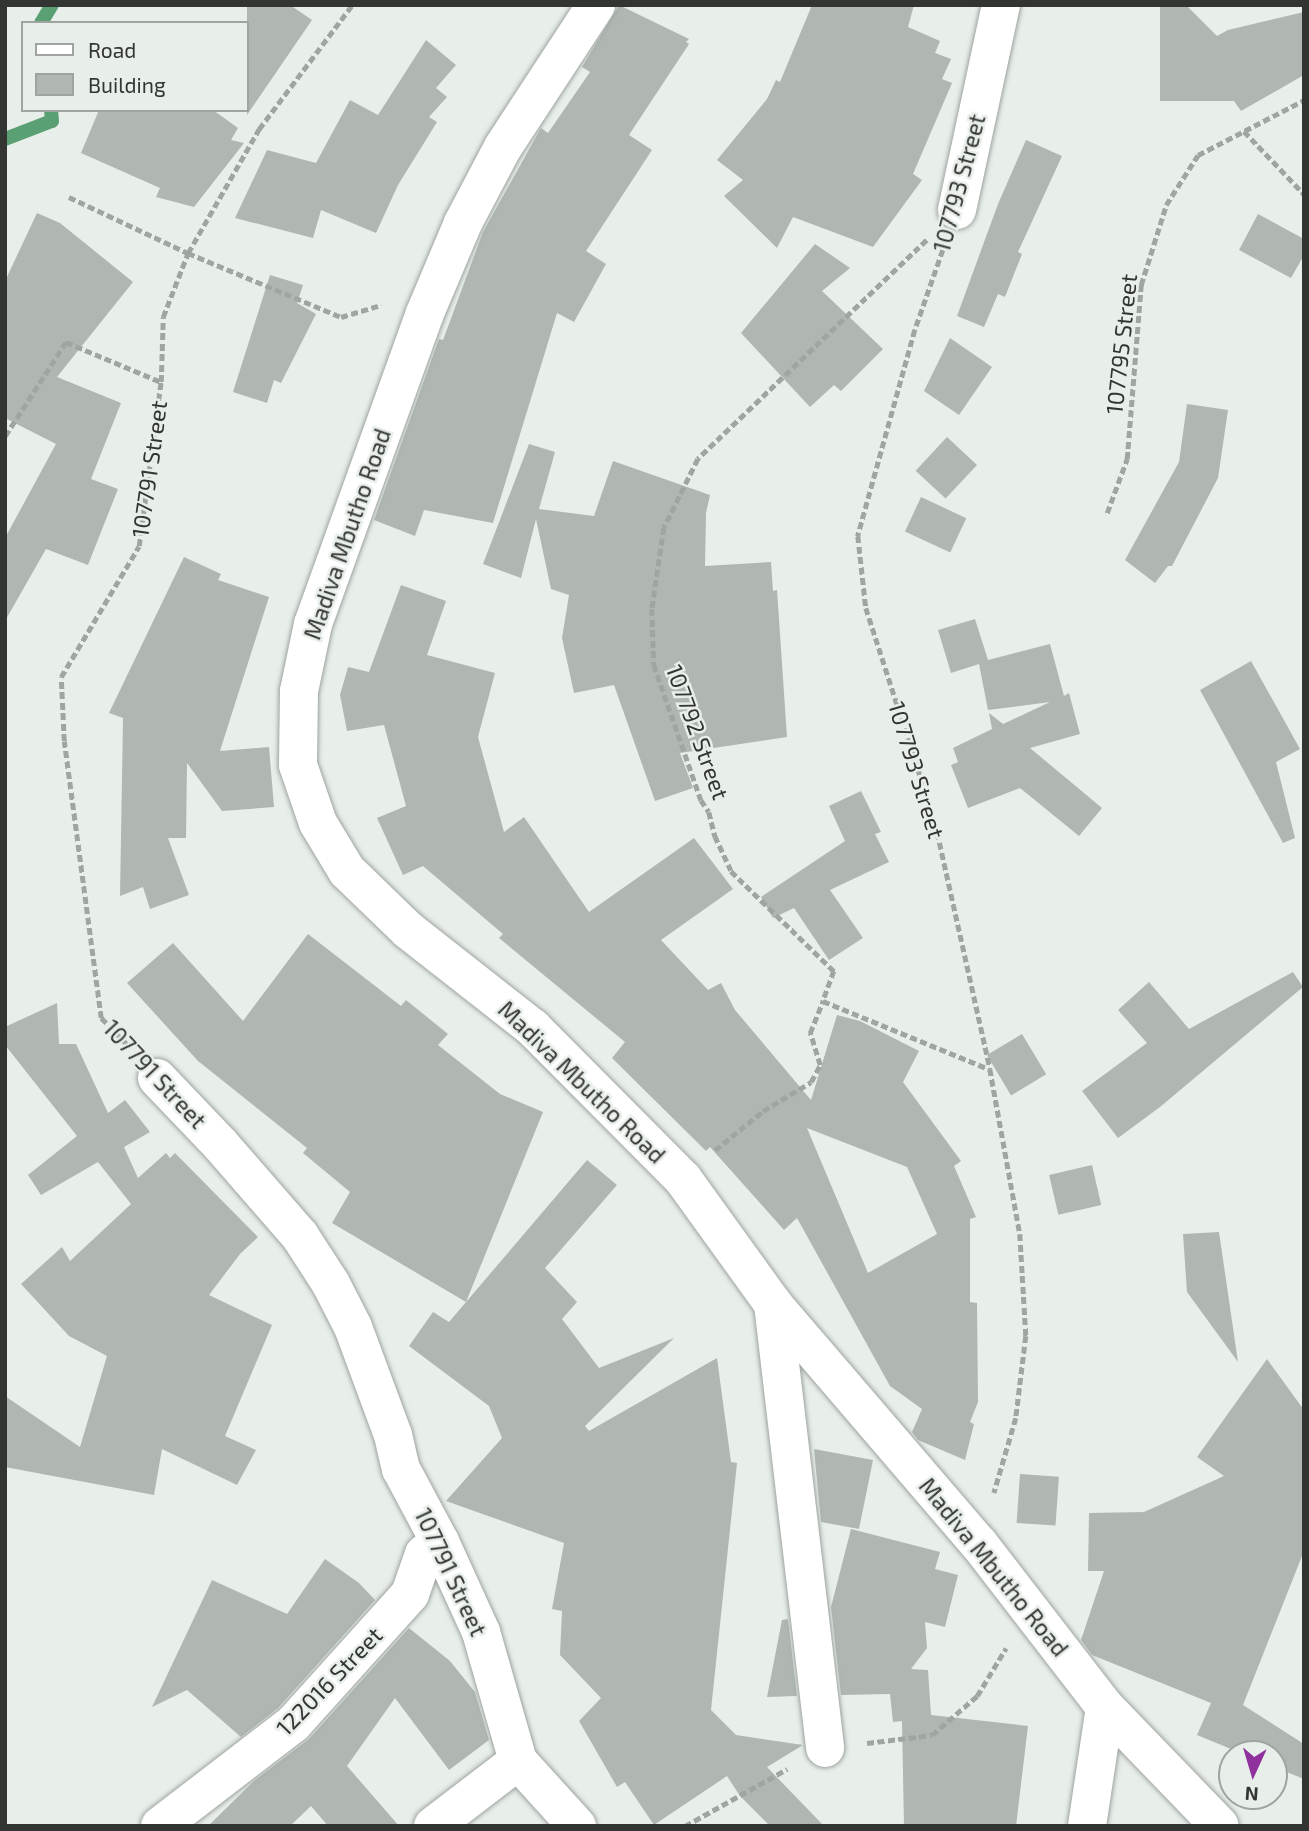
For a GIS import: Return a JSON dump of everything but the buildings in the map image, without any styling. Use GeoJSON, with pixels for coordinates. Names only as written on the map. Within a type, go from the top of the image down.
{"type":"FeatureCollection","features":[{"type":"Feature","properties":{"kind":"street","name":"Madiva Mbutho Road"},"geometry":{"type":"LineString","coordinates":[[596,5],[503,146],[463,223],[425,313],[313,624],[299,691],[298,765],[317,823],[347,871],[408,930],[533,1028],[683,1179],[773,1304],[978,1544],[1033,1611],[1105,1707],[1220,1826]]}},
{"type":"Feature","properties":{"kind":"street","name":"107793 Street"},"geometry":{"type":"LineString","coordinates":[[957,210],[1001,5]]}},
{"type":"Feature","properties":{"kind":"street","name":"107791 Street"},"geometry":{"type":"LineString","coordinates":[[157,1078],[220,1144],[300,1236],[331,1284],[353,1327],[393,1434],[401,1469],[440,1542],[481,1632],[518,1762],[577,1826]]}},
{"type":"Feature","properties":{"kind":"street","name":"Madiva Mbutho Road"},"geometry":{"type":"LineString","coordinates":[[773,1304],[825,1748]]}},
{"type":"Feature","properties":{"kind":"street","name":"122016 Street"},"geometry":{"type":"LineString","coordinates":[[160,1826],[293,1724],[411,1594],[424,1554],[440,1542]]}},
{"type":"Feature","properties":{"kind":"street"},"geometry":{"type":"LineString","coordinates":[[1087,1826],[1105,1707]]}},
{"type":"Feature","properties":{"kind":"street"},"geometry":{"type":"LineString","coordinates":[[433,1826],[518,1762]]}},
{"type":"Feature","properties":{"kind":"path","name":"107791 Street"},"geometry":{"type":"LineString","coordinates":[[157,1078],[101,1018],[64,741],[61,677],[139,546],[161,382],[163,317],[188,253],[259,129],[352,5]]}},
{"type":"Feature","properties":{"kind":"path","name":"107795 Street"},"geometry":{"type":"LineString","coordinates":[[1107,513],[1127,459],[1141,285],[1166,205],[1198,155],[1304,100]]}},
{"type":"Feature","properties":{"kind":"path"},"geometry":{"type":"LineString","coordinates":[[1244,131],[1304,194]]}},
{"type":"Feature","properties":{"kind":"path"},"geometry":{"type":"LineString","coordinates":[[69,197],[188,253],[341,317],[395,301],[425,313]]}},
{"type":"Feature","properties":{"kind":"path","name":"107792 Street"},"geometry":{"type":"LineString","coordinates":[[683,1179],[731,1135],[811,1082],[820,1065],[810,1033],[834,971],[731,871],[674,724],[659,672],[654,664],[653,645],[652,609],[664,528],[698,459],[957,210]]}},
{"type":"Feature","properties":{"kind":"path","name":"107793 Street"},"geometry":{"type":"LineString","coordinates":[[957,210],[915,330],[859,537],[866,608],[935,822],[990,1069],[1020,1234],[1026,1336],[1016,1418],[978,1544]]}},
{"type":"Feature","properties":{"kind":"path"},"geometry":{"type":"LineString","coordinates":[[5,436],[66,342],[161,382]]}},
{"type":"Feature","properties":{"kind":"path"},"geometry":{"type":"LineString","coordinates":[[822,1001],[990,1069]]}},
{"type":"Feature","properties":{"kind":"path"},"geometry":{"type":"LineString","coordinates":[[685,1826],[825,1748],[932,1735],[977,1696],[1033,1611]]}},
{"type":"Feature","properties":{"kind":"waterway"},"geometry":{"type":"LineString","coordinates":[[42,21],[52,5]]}},
{"type":"Feature","properties":{"kind":"waterway"},"geometry":{"type":"LineString","coordinates":[[5,139],[52,121],[51,112]]}}]}
